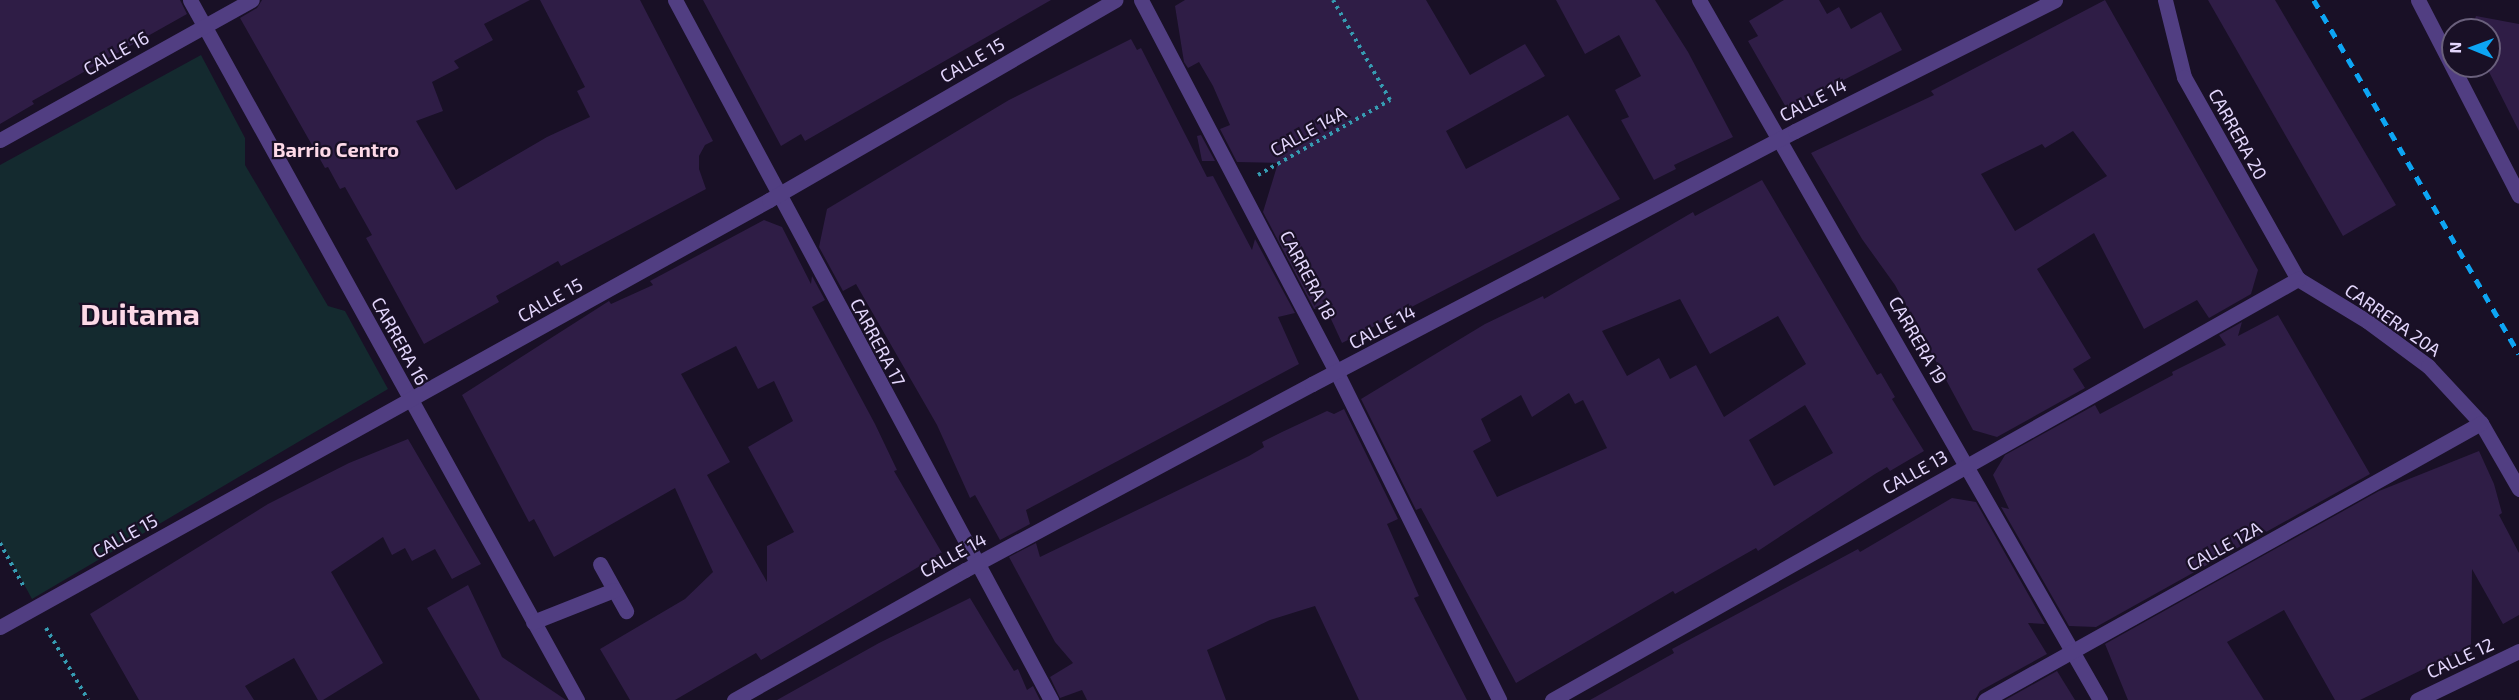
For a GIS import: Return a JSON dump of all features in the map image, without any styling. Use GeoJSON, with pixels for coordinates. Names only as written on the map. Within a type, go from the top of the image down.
{"type":"FeatureCollection","features":[{"type":"Feature","properties":{"kind":"street","name":"CARRERA 16"},"geometry":{"type":"LineString","coordinates":[[190,0],[577,700]]}},
{"type":"Feature","properties":{"kind":"street","name":"CALLE 16"},"geometry":{"type":"LineString","coordinates":[[0,140],[252,0]]}},
{"type":"Feature","properties":{"kind":"street","name":"CARRERA 17"},"geometry":{"type":"LineString","coordinates":[[675,0],[777,196],[1051,700]]}},
{"type":"Feature","properties":{"kind":"street","name":"CALLE 15"},"geometry":{"type":"LineString","coordinates":[[0,627],[38,613],[410,400],[777,196],[1115,0]]}},
{"type":"Feature","properties":{"kind":"street","name":"CARRERA 18"},"geometry":{"type":"LineString","coordinates":[[1141,0],[1337,373],[1499,700]]}},
{"type":"Feature","properties":{"kind":"street","name":"CARRERA 19"},"geometry":{"type":"LineString","coordinates":[[1699,0],[2100,700]]}},
{"type":"Feature","properties":{"kind":"street","name":"CALLE 14"},"geometry":{"type":"LineString","coordinates":[[734,700],[977,564],[1337,373],[1780,139],[2055,0]]}},
{"type":"Feature","properties":{"kind":"street","name":"CARRERA 20"},"geometry":{"type":"LineString","coordinates":[[2165,0],[2184,77],[2298,279]]}},
{"type":"Feature","properties":{"kind":"street"},"geometry":{"type":"LineString","coordinates":[[2418,0],[2519,196]]}},
{"type":"Feature","properties":{"kind":"street","name":"CARRERA 20A"},"geometry":{"type":"LineString","coordinates":[[2298,279],[2367,321],[2428,366],[2481,423],[2519,489]]}},
{"type":"Feature","properties":{"kind":"street","name":"CALLE 13"},"geometry":{"type":"LineString","coordinates":[[1552,700],[2298,279]]}},
{"type":"Feature","properties":{"kind":"street","name":"CALLE 12A"},"geometry":{"type":"LineString","coordinates":[[1985,700],[2481,423]]}},
{"type":"Feature","properties":{"kind":"street"},"geometry":{"type":"LineString","coordinates":[[600,564],[626,611]]}},
{"type":"Feature","properties":{"kind":"street"},"geometry":{"type":"LineString","coordinates":[[532,622],[614,590]]}},
{"type":"Feature","properties":{"kind":"street","name":"CALLE 12"},"geometry":{"type":"LineString","coordinates":[[2417,700],[2519,651]]}},
{"type":"Feature","properties":{"kind":"path","name":"CALLE 14A"},"geometry":{"type":"LineString","coordinates":[[1239,185],[1390,100],[1333,0]]}},
{"type":"Feature","properties":{"kind":"path"},"geometry":{"type":"LineString","coordinates":[[0,543],[88,700]]}},
{"type":"Feature","properties":{"kind":"green space"},"geometry":{"type":"Polygon","coordinates":[[[201,55],[245,138],[245,165],[328,306],[345,311],[388,389],[32,599],[0,540],[0,165],[201,55]]]}},
{"type":"Feature","properties":{"kind":"building"},"geometry":{"type":"Polygon","coordinates":[[[0,0],[180,0],[187,14],[32,101],[34,104],[0,124],[0,0]]]}},
{"type":"Feature","properties":{"kind":"building"},"geometry":{"type":"Polygon","coordinates":[[[262,0],[530,0],[484,24],[493,40],[454,61],[459,68],[432,82],[443,111],[416,121],[456,190],[547,137],[590,117],[577,91],[585,87],[540,0],[640,0],[713,141],[705,145],[699,156],[699,169],[706,189],[561,266],[558,261],[496,296],[499,302],[424,344],[366,238],[372,235],[345,187],[340,189],[328,167],[325,168],[240,18],[257,8],[262,0]]]}},
{"type":"Feature","properties":{"kind":"building"},"geometry":{"type":"Polygon","coordinates":[[[703,0],[1051,0],[805,141],[801,134],[781,146],[703,0]]]}},
{"type":"Feature","properties":{"kind":"building"},"geometry":{"type":"Polygon","coordinates":[[[1185,0],[1426,0],[1470,75],[1525,44],[1545,76],[1446,131],[1466,169],[1568,115],[1620,199],[1342,343],[1325,306],[1314,309],[1263,212],[1278,163],[1237,162],[1220,129],[1230,125],[1213,86],[1199,62],[1188,68],[1184,62],[1175,6],[1185,0]]]}},
{"type":"Feature","properties":{"kind":"building"},"geometry":{"type":"Polygon","coordinates":[[[1556,0],[1655,0],[1688,52],[1733,137],[1674,165],[1676,169],[1654,180],[1621,120],[1629,117],[1615,90],[1641,76],[1619,35],[1585,54],[1556,0]]]}},
{"type":"Feature","properties":{"kind":"building"},"geometry":{"type":"Polygon","coordinates":[[[1784,0],[1819,0],[1827,14],[1839,7],[1851,29],[1881,12],[1902,50],[1787,109],[1748,41],[1758,36],[1749,21],[1784,0]]]}},
{"type":"Feature","properties":{"kind":"building"},"geometry":{"type":"Polygon","coordinates":[[[2105,0],[2258,270],[2251,294],[2209,318],[2197,300],[2144,329],[2094,233],[2037,269],[2091,358],[2073,369],[2085,388],[1997,437],[1973,430],[1895,285],[1862,239],[1811,153],[1934,95],[1931,91],[2105,0]],[[2073,131],[2045,148],[2042,144],[1981,174],[2015,231],[2107,176],[2073,131]]]}},
{"type":"Feature","properties":{"kind":"building"},"geometry":{"type":"Polygon","coordinates":[[[2208,0],[2275,0],[2396,205],[2343,236],[2208,0]]]}},
{"type":"Feature","properties":{"kind":"building"},"geometry":{"type":"Polygon","coordinates":[[[2501,21],[2519,24],[2519,131],[2492,78],[2501,78],[2501,21]]]}},
{"type":"Feature","properties":{"kind":"building"},"geometry":{"type":"Polygon","coordinates":[[[1131,39],[1137,50],[1141,48],[1207,177],[1213,176],[1252,250],[1255,239],[1295,313],[1278,317],[1299,364],[1026,510],[1030,524],[1000,540],[975,495],[970,498],[937,425],[856,284],[843,291],[819,247],[827,209],[1009,100],[1131,39]]]}},
{"type":"Feature","properties":{"kind":"building"},"geometry":{"type":"Polygon","coordinates":[[[1201,135],[1215,161],[1202,161],[1197,136],[1201,135]]]}},
{"type":"Feature","properties":{"kind":"building"},"geometry":{"type":"Polygon","coordinates":[[[1762,180],[1877,375],[1881,373],[1895,397],[1892,399],[1924,451],[1890,471],[1887,467],[1875,474],[1758,551],[1756,548],[1675,594],[1673,591],[1516,683],[1421,508],[1416,510],[1361,399],[1485,324],[1543,296],[1544,299],[1693,212],[1695,216],[1762,180]],[[1680,299],[1602,331],[1627,376],[1659,358],[1670,379],[1696,365],[1724,417],[1806,364],[1778,316],[1710,354],[1680,299]],[[1569,393],[1532,417],[1521,395],[1481,419],[1491,441],[1473,451],[1497,497],[1607,448],[1583,400],[1575,404],[1569,393]],[[1805,405],[1749,440],[1774,486],[1833,453],[1805,405]]]}},
{"type":"Feature","properties":{"kind":"building"},"geometry":{"type":"Polygon","coordinates":[[[764,220],[782,227],[811,284],[812,276],[825,300],[812,307],[875,424],[897,470],[894,471],[942,553],[761,660],[756,653],[675,700],[630,700],[600,649],[685,599],[713,572],[675,488],[554,557],[534,519],[529,522],[462,395],[609,301],[611,304],[653,285],[650,281],[764,220]],[[736,346],[681,374],[730,462],[707,475],[767,582],[767,546],[794,532],[748,447],[793,421],[774,381],[758,389],[736,346]]]}},
{"type":"Feature","properties":{"kind":"building"},"geometry":{"type":"Polygon","coordinates":[[[2278,315],[2370,474],[2096,627],[2069,626],[2001,507],[2009,509],[1993,475],[2005,455],[2095,405],[2100,414],[2173,375],[2172,372],[2226,345],[2219,335],[2242,322],[2238,336],[2278,315]]]}},
{"type":"Feature","properties":{"kind":"building"},"geometry":{"type":"Polygon","coordinates":[[[1344,409],[1398,519],[1387,524],[1419,596],[1414,598],[1467,700],[1359,700],[1315,606],[1270,620],[1207,650],[1226,700],[1087,700],[1082,690],[1060,698],[1050,677],[1073,663],[1055,642],[1009,557],[1036,543],[1040,557],[1249,456],[1264,447],[1262,442],[1282,432],[1327,411],[1334,414],[1344,409]]]}},
{"type":"Feature","properties":{"kind":"building"},"geometry":{"type":"Polygon","coordinates":[[[408,439],[481,564],[452,579],[435,549],[412,561],[405,548],[392,555],[383,537],[331,572],[383,663],[323,700],[318,700],[294,658],[245,686],[254,700],[139,700],[90,614],[268,504],[349,463],[408,439]]]}},
{"type":"Feature","properties":{"kind":"building"},"geometry":{"type":"Polygon","coordinates":[[[2479,451],[2494,484],[2502,513],[2499,515],[2519,553],[2519,615],[2503,624],[2472,569],[2471,646],[2360,700],[2335,700],[2284,610],[2227,642],[2264,700],[2128,700],[2105,644],[2379,491],[2479,451]]]}},
{"type":"Feature","properties":{"kind":"building"},"geometry":{"type":"Polygon","coordinates":[[[1952,498],[1976,502],[2045,624],[2028,623],[2047,654],[1980,691],[1975,700],[1590,700],[1674,653],[1672,649],[1858,549],[1860,552],[1952,498]]]}},
{"type":"Feature","properties":{"kind":"building"},"geometry":{"type":"Polygon","coordinates":[[[468,585],[502,657],[566,700],[480,700],[427,608],[468,585]]]}},
{"type":"Feature","properties":{"kind":"building"},"geometry":{"type":"Polygon","coordinates":[[[970,598],[1014,671],[1018,669],[1027,690],[1033,686],[1040,700],[777,700],[879,643],[970,598]]]}},
{"type":"Feature","properties":{"kind":"building"},"geometry":{"type":"Polygon","coordinates":[[[2057,671],[2075,700],[2005,700],[2057,671]]]}},
{"type":"Feature","properties":{"kind":"railway"},"geometry":{"type":"LineString","coordinates":[[2314,0],[2519,354]]}},
{"type":"Feature","properties":{"kind":"district","name":"Barrio Centro"},"geometry":{"type":"Point","coordinates":[336,149]}},
{"type":"Feature","properties":{"kind":"district","name":"Duitama"},"geometry":{"type":"Point","coordinates":[140,313]}}]}
